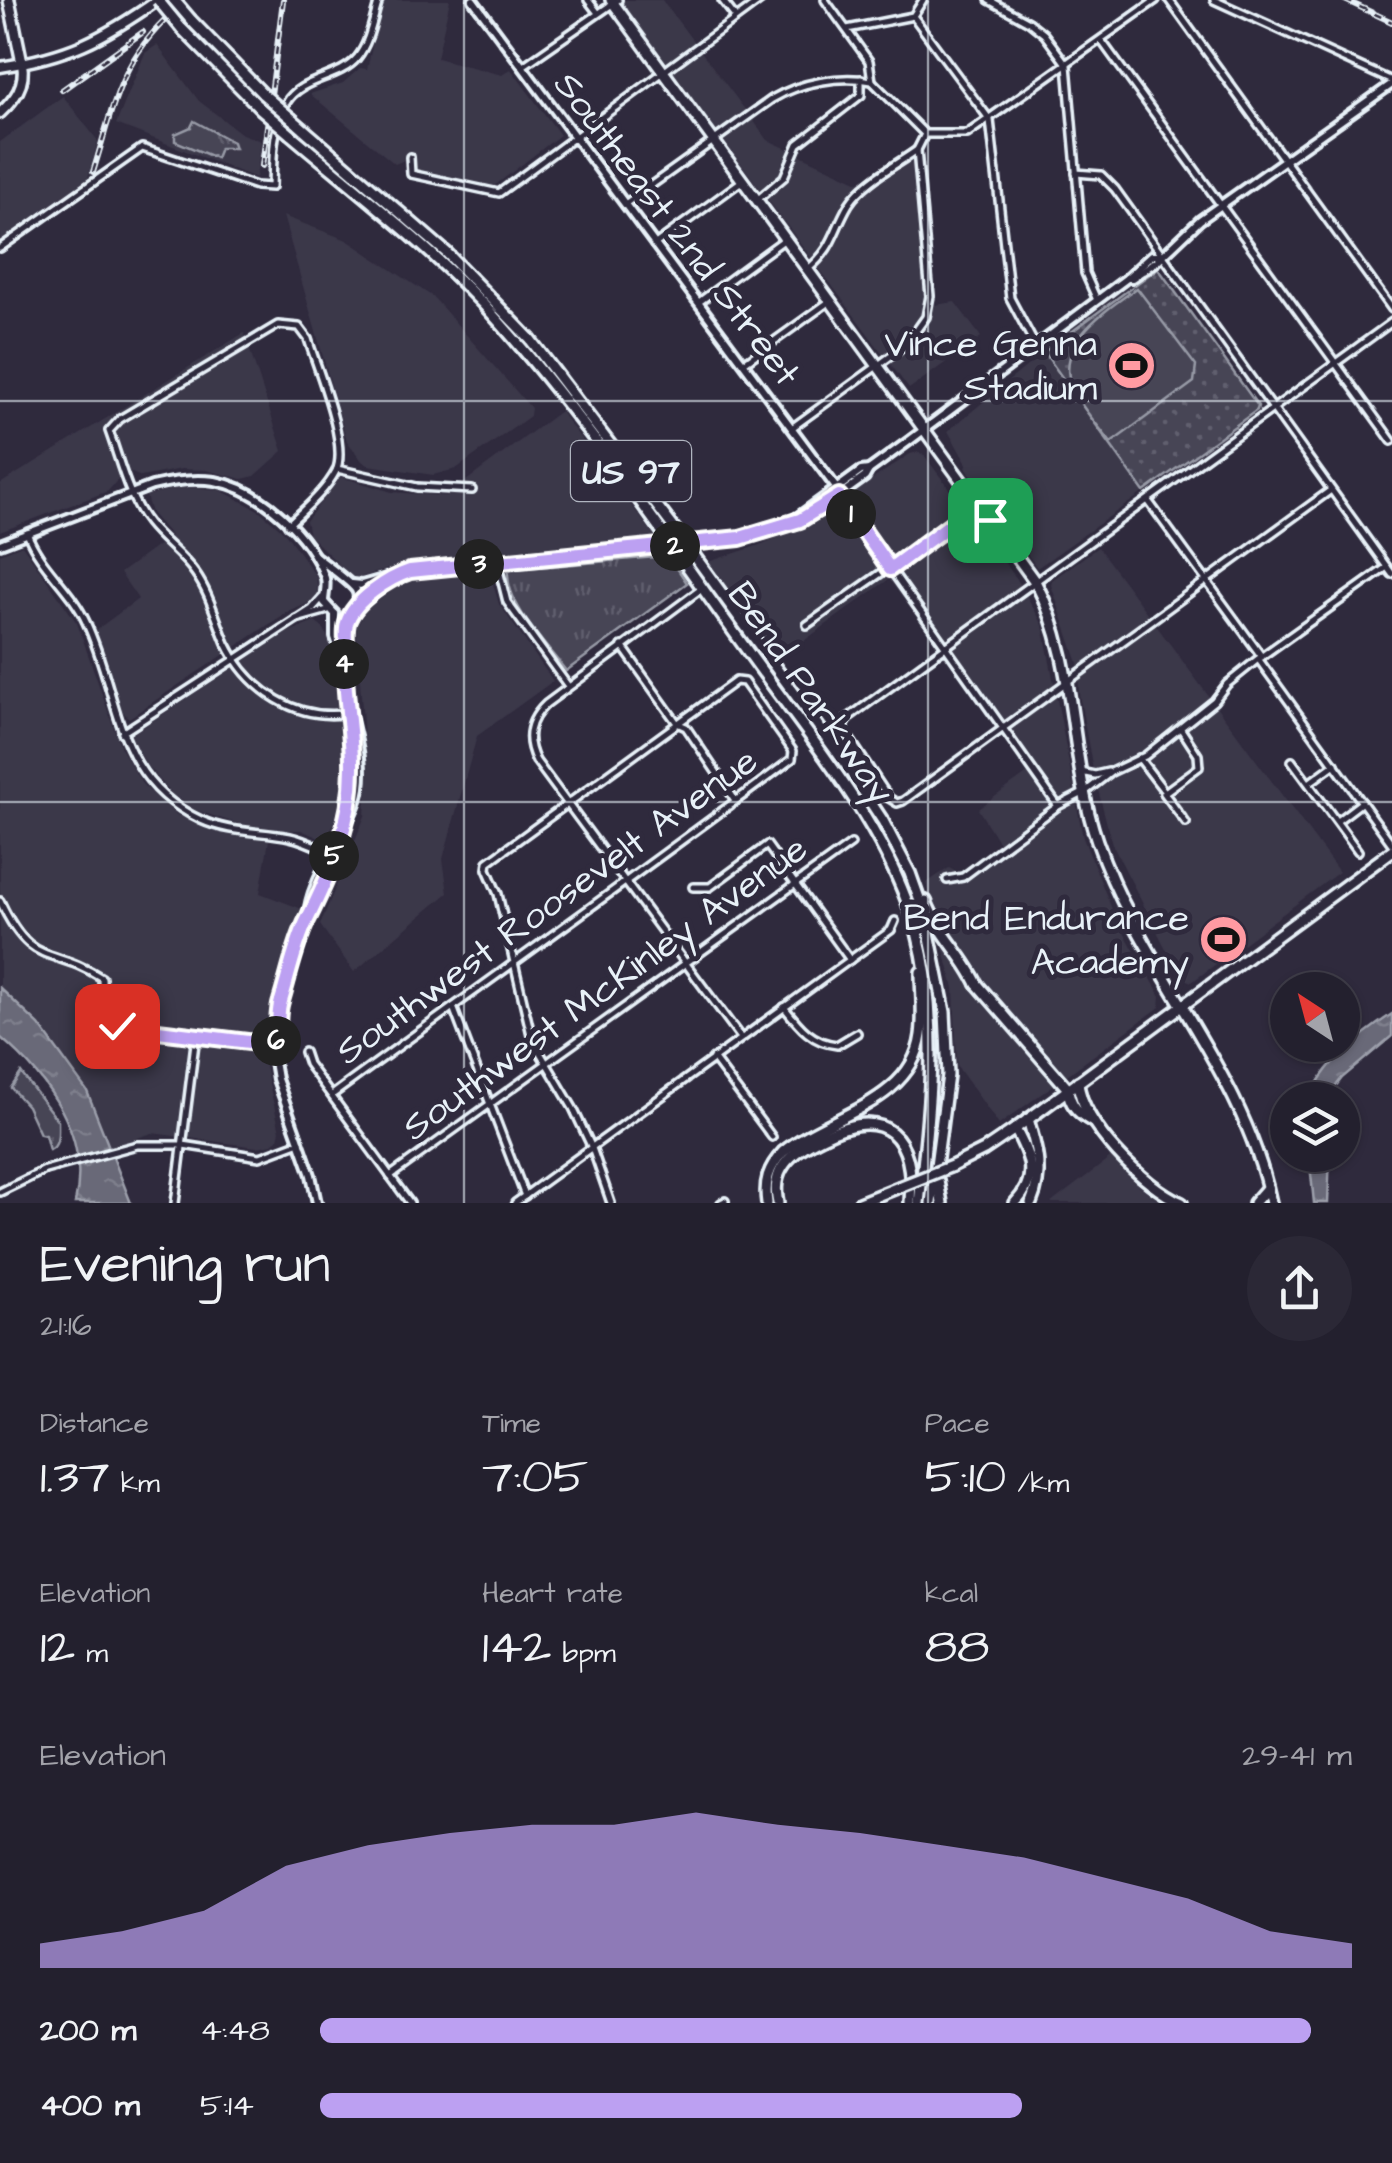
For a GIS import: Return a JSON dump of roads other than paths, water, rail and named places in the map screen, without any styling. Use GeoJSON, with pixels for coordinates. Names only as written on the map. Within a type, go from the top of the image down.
{"type":"FeatureCollection","features":[{"type":"Feature","properties":{"kind":"main road"},"geometry":{"type":"LineString","coordinates":[[0,114],[20,88],[24,75],[9,0]]}},
{"type":"Feature","properties":{"kind":"main road"},"geometry":{"type":"LineString","coordinates":[[0,66],[22,64],[88,45],[158,0]]}},
{"type":"Feature","properties":{"kind":"main road","name":"Bend Parkway"},"geometry":{"type":"LineString","coordinates":[[158,0],[262,109],[424,248],[492,314],[702,588],[836,774],[877,838],[902,890],[921,949],[929,994],[932,1053],[919,1203]]}},
{"type":"Feature","properties":{"kind":"main road","name":"Bend Parkway"},"geometry":{"type":"LineString","coordinates":[[174,0],[263,94],[456,261],[537,348],[842,759],[883,821],[910,873],[932,938],[945,1012],[948,1075],[931,1203]]}},
{"type":"Feature","properties":{"kind":"main road"},"geometry":{"type":"LineString","coordinates":[[614,1],[1036,583],[1056,629],[1085,792],[1107,866],[1243,1122],[1271,1203]]}},
{"type":"Feature","properties":{"kind":"main road"},"geometry":{"type":"LineString","coordinates":[[858,1203],[952,1166],[1014,1129],[1392,851]]}},
{"type":"Feature","properties":{"kind":"main road"},"geometry":{"type":"LineString","coordinates":[[910,873],[939,928],[978,984],[1068,1089],[1068,1100],[1083,1117],[1094,1122]]}},
{"type":"Feature","properties":{"kind":"main road"},"geometry":{"type":"LineString","coordinates":[[767,1203],[769,1170],[782,1152],[881,1095],[910,1068],[921,1036],[921,949]]}},
{"type":"Feature","properties":{"kind":"main road"},"geometry":{"type":"LineString","coordinates":[[1078,1082],[1082,1102],[1094,1122],[1141,1177],[1182,1203]]}},
{"type":"Feature","properties":{"kind":"main road"},"geometry":{"type":"LineString","coordinates":[[1028,1119],[1040,1173],[1031,1203]]}},
{"type":"Feature","properties":{"kind":"main road"},"geometry":{"type":"LineString","coordinates":[[778,1203],[777,1181],[795,1153],[840,1128],[864,1123],[886,1129],[904,1147],[912,1168],[910,1203]]}},
{"type":"Feature","properties":{"kind":"main road"},"geometry":{"type":"LineString","coordinates":[[1014,1129],[1032,1166],[1030,1180],[1015,1203]]}},
{"type":"Feature","properties":{"kind":"main road"},"geometry":{"type":"LineString","coordinates":[[937,1155],[942,1203]]}},
{"type":"Feature","properties":{"kind":"main road"},"geometry":{"type":"LineString","coordinates":[[1254,1203],[1268,1188]]}},
{"type":"Feature","properties":{"kind":"street"},"geometry":{"type":"LineString","coordinates":[[0,248],[142,148],[256,186],[272,187],[274,140],[286,104],[301,88],[337,73],[357,58],[368,38],[379,0]]}},
{"type":"Feature","properties":{"kind":"street","name":"Southeast 2nd Street"},"geometry":{"type":"LineString","coordinates":[[475,0],[793,427],[1058,806]]}},
{"type":"Feature","properties":{"kind":"street"},"geometry":{"type":"LineString","coordinates":[[588,0],[598,13]]}},
{"type":"Feature","properties":{"kind":"street"},"geometry":{"type":"LineString","coordinates":[[722,0],[736,18]]}},
{"type":"Feature","properties":{"kind":"street"},"geometry":{"type":"LineString","coordinates":[[410,157],[411,174],[499,192],[761,0]]}},
{"type":"Feature","properties":{"kind":"street"},"geometry":{"type":"LineString","coordinates":[[825,0],[869,61],[872,80]]}},
{"type":"Feature","properties":{"kind":"street"},"geometry":{"type":"LineString","coordinates":[[846,29],[913,16],[924,0]]}},
{"type":"Feature","properties":{"kind":"street"},"geometry":{"type":"LineString","coordinates":[[988,0],[1044,34],[1067,65],[1085,273],[1097,300]]}},
{"type":"Feature","properties":{"kind":"street"},"geometry":{"type":"LineString","coordinates":[[625,204],[786,91],[819,82],[872,80],[925,134],[967,134],[1156,0]]}},
{"type":"Feature","properties":{"kind":"street"},"geometry":{"type":"LineString","coordinates":[[1169,0],[1392,309]]}},
{"type":"Feature","properties":{"kind":"street"},"geometry":{"type":"LineString","coordinates":[[122,733],[293,620],[334,582],[362,586],[410,571],[699,544],[755,534],[800,520],[861,471],[924,430],[1152,256],[1160,255],[1220,206],[1392,82],[1214,0]]}},
{"type":"Feature","properties":{"kind":"street"},"geometry":{"type":"LineString","coordinates":[[523,66],[614,1]]}},
{"type":"Feature","properties":{"kind":"street"},"geometry":{"type":"LineString","coordinates":[[913,16],[990,120],[1010,298],[1035,345]]}},
{"type":"Feature","properties":{"kind":"street"},"geometry":{"type":"LineString","coordinates":[[1101,40],[1392,440]]}},
{"type":"Feature","properties":{"kind":"street"},"geometry":{"type":"LineString","coordinates":[[756,200],[784,176],[798,144],[861,95],[861,78]]}},
{"type":"Feature","properties":{"kind":"street"},"geometry":{"type":"LineString","coordinates":[[808,270],[829,250],[850,202],[917,150],[925,134]]}},
{"type":"Feature","properties":{"kind":"street"},"geometry":{"type":"LineString","coordinates":[[793,427],[917,333],[930,303],[917,150]]}},
{"type":"Feature","properties":{"kind":"street"},"geometry":{"type":"LineString","coordinates":[[946,880],[964,877],[1058,806],[1139,758],[1181,728],[1260,658],[1390,570],[1114,189],[1101,175],[1076,173]]}},
{"type":"Feature","properties":{"kind":"street"},"geometry":{"type":"LineString","coordinates":[[654,245],[743,180]]}},
{"type":"Feature","properties":{"kind":"street"},"geometry":{"type":"LineString","coordinates":[[698,303],[785,239]]}},
{"type":"Feature","properties":{"kind":"street"},"geometry":{"type":"LineString","coordinates":[[744,363],[830,301]]}},
{"type":"Feature","properties":{"kind":"street"},"geometry":{"type":"LineString","coordinates":[[1331,490],[903,802],[889,798],[846,733],[844,724],[848,718],[1392,322]]}},
{"type":"Feature","properties":{"kind":"street"},"geometry":{"type":"LineString","coordinates":[[288,525],[338,468],[335,426],[308,339],[300,327],[278,325],[120,419],[109,431],[147,522],[197,575],[234,657],[265,692],[297,710],[335,716],[350,714]]}},
{"type":"Feature","properties":{"kind":"street"},"geometry":{"type":"LineString","coordinates":[[338,468],[417,487],[472,490]]}},
{"type":"Feature","properties":{"kind":"street"},"geometry":{"type":"LineString","coordinates":[[0,544],[132,492],[174,480],[217,482],[252,496],[358,593],[346,626],[344,662],[350,714],[358,738],[357,799],[334,854],[334,865],[308,919],[276,1020],[278,1034],[273,1045],[277,1079],[317,1203]]}},
{"type":"Feature","properties":{"kind":"street"},"geometry":{"type":"LineString","coordinates":[[791,522],[838,492]]}},
{"type":"Feature","properties":{"kind":"street"},"geometry":{"type":"LineString","coordinates":[[1148,501],[1392,844]]}},
{"type":"Feature","properties":{"kind":"street"},"geometry":{"type":"LineString","coordinates":[[807,625],[978,504]]}},
{"type":"Feature","properties":{"kind":"street"},"geometry":{"type":"LineString","coordinates":[[26,533],[38,556],[84,616],[122,733],[141,770],[160,792],[186,812],[211,824],[288,837],[334,854]]}},
{"type":"Feature","properties":{"kind":"street"},"geometry":{"type":"LineString","coordinates":[[315,556],[344,662]]}},
{"type":"Feature","properties":{"kind":"street"},"geometry":{"type":"LineString","coordinates":[[497,562],[508,606],[568,686]]}},
{"type":"Feature","properties":{"kind":"street"},"geometry":{"type":"LineString","coordinates":[[293,620],[353,610],[396,576]]}},
{"type":"Feature","properties":{"kind":"street"},"geometry":{"type":"LineString","coordinates":[[702,588],[568,686],[540,710],[529,732],[534,758],[740,1038]]}},
{"type":"Feature","properties":{"kind":"street"},"geometry":{"type":"LineString","coordinates":[[622,646],[677,723],[686,727],[736,801]]}},
{"type":"Feature","properties":{"kind":"street","name":"Southwest Roosevelt Avenue"},"geometry":{"type":"LineString","coordinates":[[332,1095],[792,759],[793,751],[744,682],[736,681],[677,723]]}},
{"type":"Feature","properties":{"kind":"street"},"geometry":{"type":"LineString","coordinates":[[611,1203],[592,1148],[532,1039],[498,894],[487,868],[488,862],[677,723]]}},
{"type":"Feature","properties":{"kind":"street"},"geometry":{"type":"LineString","coordinates":[[1161,790],[1165,792],[1199,767],[1198,755],[1181,728]]}},
{"type":"Feature","properties":{"kind":"street"},"geometry":{"type":"LineString","coordinates":[[1139,758],[1186,823]]}},
{"type":"Feature","properties":{"kind":"street"},"geometry":{"type":"LineString","coordinates":[[1292,761],[1358,851]]}},
{"type":"Feature","properties":{"kind":"street"},"geometry":{"type":"LineString","coordinates":[[1309,783],[1335,764]]}},
{"type":"Feature","properties":{"kind":"street"},"geometry":{"type":"LineString","coordinates":[[1081,772],[1111,772]]}},
{"type":"Feature","properties":{"kind":"street"},"geometry":{"type":"LineString","coordinates":[[1336,821],[1362,802]]}},
{"type":"Feature","properties":{"kind":"street","name":"Southwest McKinley Avenue"},"geometry":{"type":"LineString","coordinates":[[390,1176],[851,844]]}},
{"type":"Feature","properties":{"kind":"street"},"geometry":{"type":"LineString","coordinates":[[694,887],[710,887],[767,845],[850,960]]}},
{"type":"Feature","properties":{"kind":"street"},"geometry":{"type":"LineString","coordinates":[[0,901],[28,946],[102,978],[106,1021],[117,1026],[273,1045]]}},
{"type":"Feature","properties":{"kind":"street"},"geometry":{"type":"LineString","coordinates":[[515,1203],[891,930],[895,921]]}},
{"type":"Feature","properties":{"kind":"street"},"geometry":{"type":"LineString","coordinates":[[453,1007],[525,1196]]}},
{"type":"Feature","properties":{"kind":"street"},"geometry":{"type":"LineString","coordinates":[[784,1007],[804,1031],[822,1043],[837,1045],[857,1033]]}},
{"type":"Feature","properties":{"kind":"street"},"geometry":{"type":"LineString","coordinates":[[175,1203],[196,1035]]}},
{"type":"Feature","properties":{"kind":"street"},"geometry":{"type":"LineString","coordinates":[[304,1052],[308,1064],[410,1203]]}},
{"type":"Feature","properties":{"kind":"street"},"geometry":{"type":"LineString","coordinates":[[713,1058],[772,1137]]}},
{"type":"Feature","properties":{"kind":"street"},"geometry":{"type":"LineString","coordinates":[[0,1192],[24,1178],[133,1146],[183,1145],[260,1156],[300,1142]]}},
{"type":"Feature","properties":{"kind":"water"},"geometry":{"type":"Polygon","coordinates":[[[0,988],[39,1025],[87,1091],[131,1203],[75,1203],[77,1155],[71,1132],[49,1090],[0,1037],[0,988]]]}},
{"type":"Feature","properties":{"kind":"water"},"geometry":{"type":"Polygon","coordinates":[[[1392,1014],[1392,1036],[1339,1082],[1318,1082],[1333,1062],[1360,1062],[1360,1038],[1392,1014]]]}},
{"type":"Feature","properties":{"kind":"water"},"geometry":{"type":"Polygon","coordinates":[[[1311,1172],[1329,1172],[1328,1203],[1314,1203],[1311,1172]]]}},
{"type":"Feature","properties":{"kind":"railway"},"geometry":{"type":"LineString","coordinates":[[262,166],[283,0]]}},
{"type":"Feature","properties":{"kind":"railway"},"geometry":{"type":"LineString","coordinates":[[1345,0],[1392,22]]}},
{"type":"Feature","properties":{"kind":"railway"},"geometry":{"type":"LineString","coordinates":[[93,172],[115,100],[133,60],[162,23],[183,4]]}},
{"type":"Feature","properties":{"kind":"railway"},"geometry":{"type":"LineString","coordinates":[[62,90],[143,32]]}},
{"type":"Feature","properties":{"kind":"place","name":"Vince Genna Stadium"},"geometry":{"type":"Point","coordinates":[1132,365]}},
{"type":"Feature","properties":{"kind":"place","name":"Bend Endurance Academy"},"geometry":{"type":"Point","coordinates":[1224,939]}}]}
